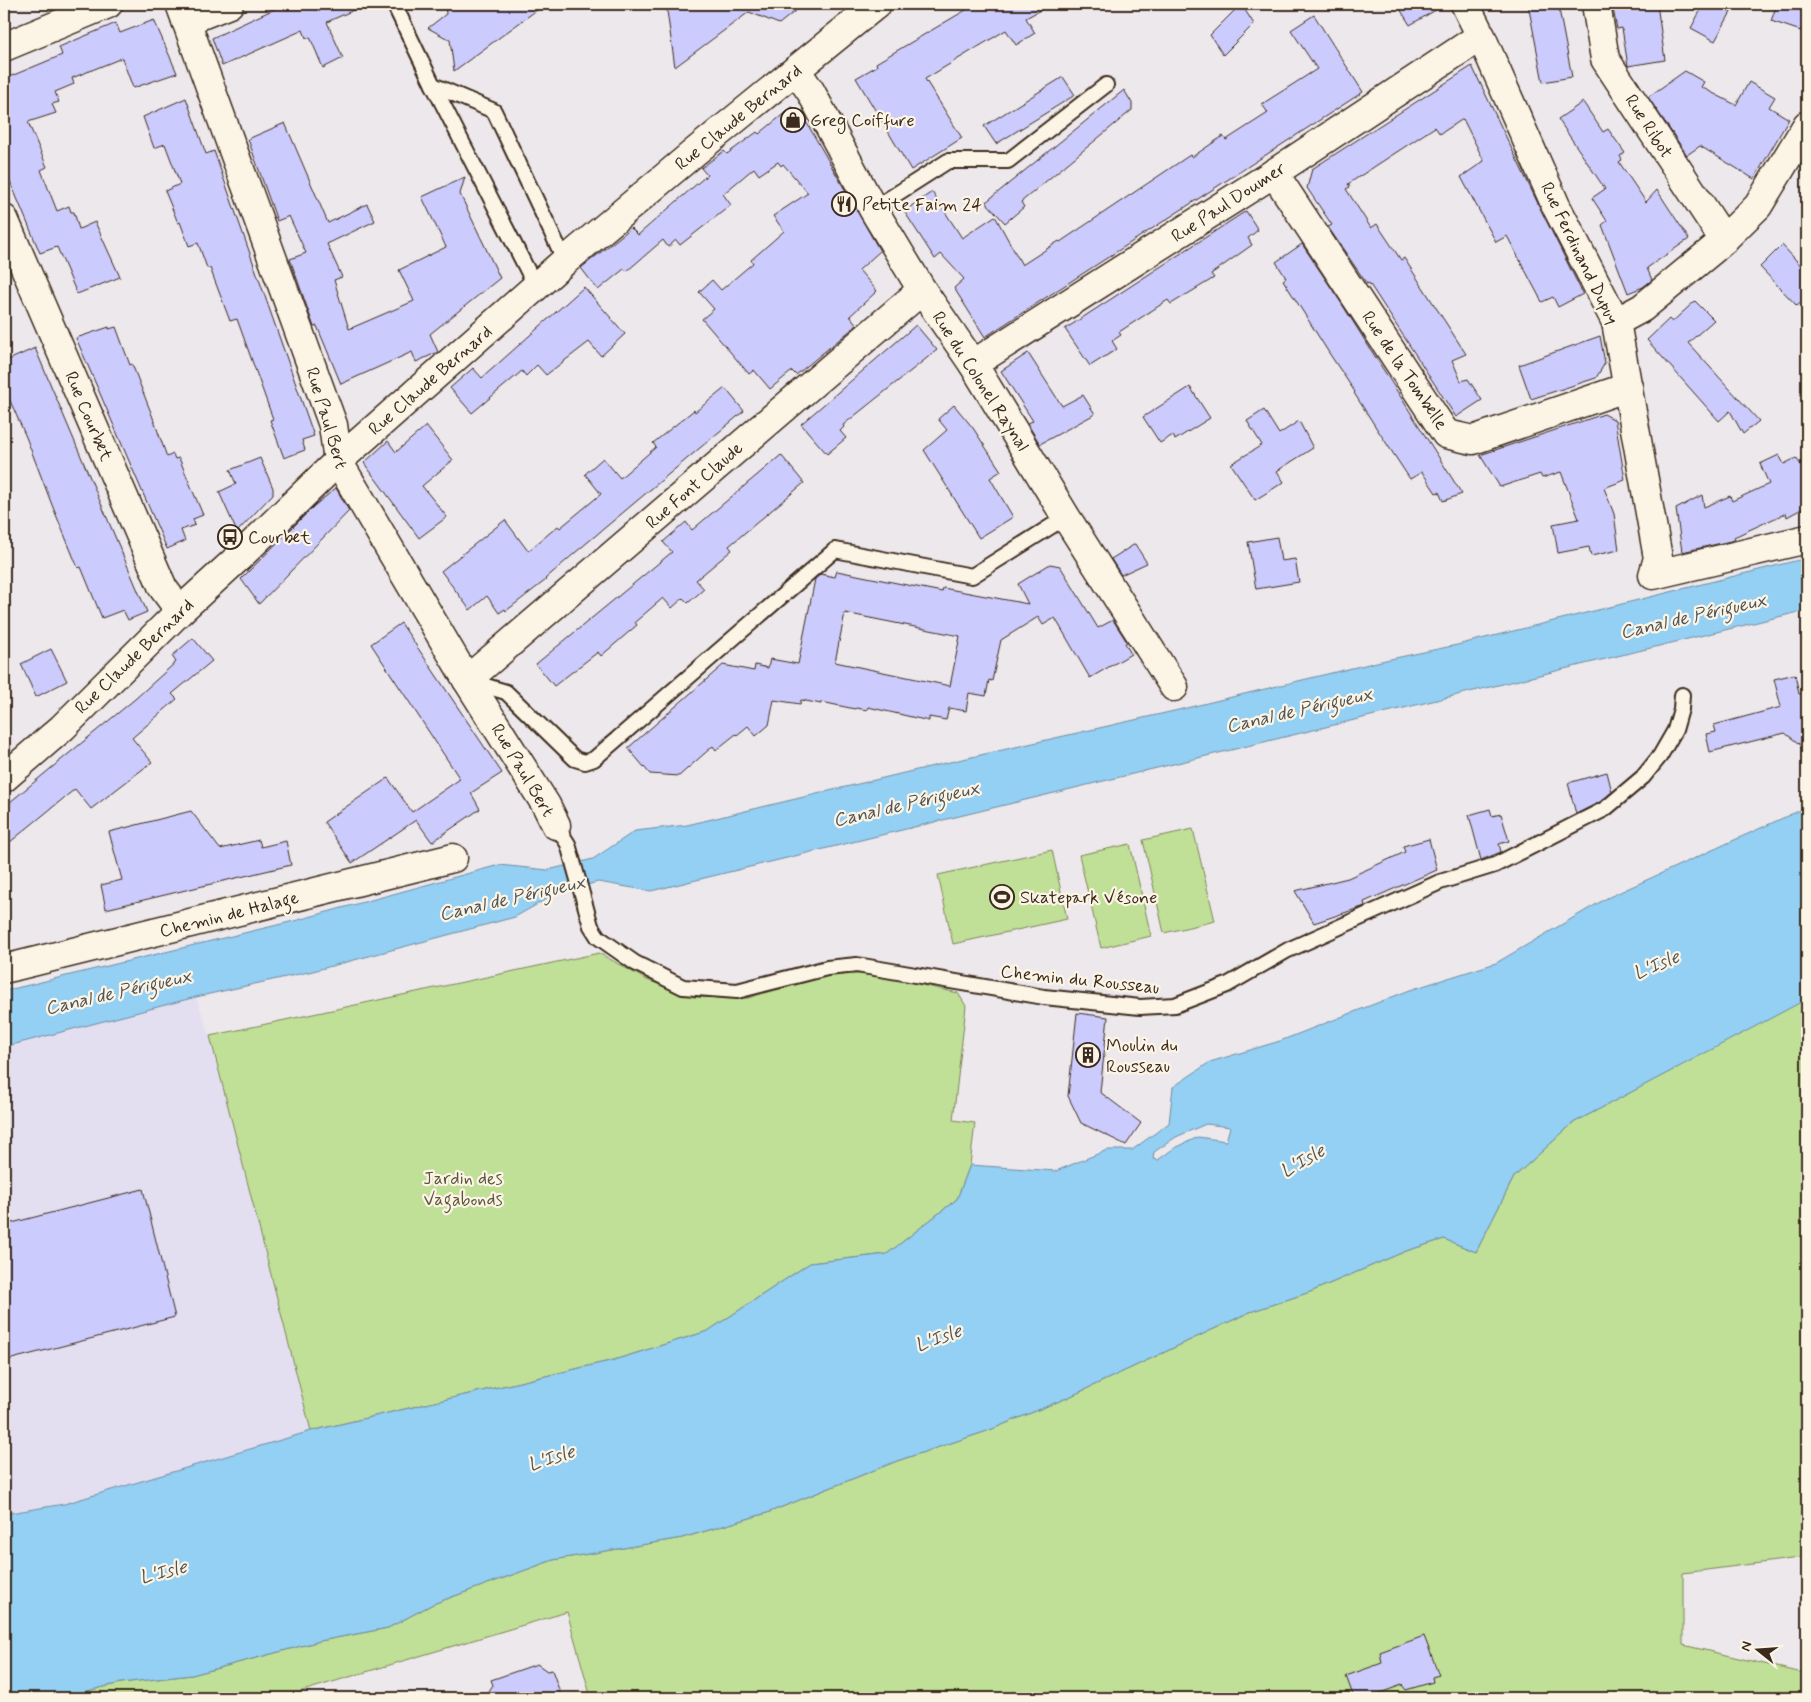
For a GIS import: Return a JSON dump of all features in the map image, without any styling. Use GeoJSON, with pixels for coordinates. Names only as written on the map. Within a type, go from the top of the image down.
{"type":"FeatureCollection","features":[{"type":"Feature","properties":{"kind":"street"},"geometry":{"type":"LineString","coordinates":[[4,47],[108,4]]}},
{"type":"Feature","properties":{"kind":"street"},"geometry":{"type":"LineString","coordinates":[[183,13],[229,4]]}},
{"type":"Feature","properties":{"kind":"street","name":"Rue Claude Bernard"},"geometry":{"type":"LineString","coordinates":[[4,778],[62,728],[180,611],[338,461],[565,261],[877,4]]}},
{"type":"Feature","properties":{"kind":"street","name":"Rue Ferdinand Dupuy"},"geometry":{"type":"LineString","coordinates":[[1465,4],[1556,206],[1616,322],[1658,558],[1653,575],[1807,539]]}},
{"type":"Feature","properties":{"kind":"street","name":"Rue Ribot"},"geometry":{"type":"LineString","coordinates":[[1596,4],[1605,59],[1724,240]]}},
{"type":"Feature","properties":{"kind":"street","name":"Rue Paul Bert"},"geometry":{"type":"LineString","coordinates":[[183,13],[333,425],[338,461],[467,680],[546,805],[562,835]]}},
{"type":"Feature","properties":{"kind":"street","name":"Rue Paul Doumer"},"geometry":{"type":"LineString","coordinates":[[973,364],[1274,173],[1481,36]]}},
{"type":"Feature","properties":{"kind":"street","name":"Rue du Colonel Raynal"},"geometry":{"type":"LineString","coordinates":[[796,70],[811,92],[873,209],[922,290],[973,364],[1066,517],[1174,687]]}},
{"type":"Feature","properties":{"kind":"street"},"geometry":{"type":"LineString","coordinates":[[1616,322],[1642,308],[1724,240],[1758,206],[1807,125]]}},
{"type":"Feature","properties":{"kind":"street","name":"Rue de la Tombelle"},"geometry":{"type":"LineString","coordinates":[[1274,173],[1446,434],[1474,440],[1628,387]]}},
{"type":"Feature","properties":{"kind":"street","name":"Rue Courbet"},"geometry":{"type":"LineString","coordinates":[[4,219],[163,588],[180,611]]}},
{"type":"Feature","properties":{"kind":"street","name":"Rue Font Claude"},"geometry":{"type":"LineString","coordinates":[[467,680],[922,290]]}},
{"type":"Feature","properties":{"kind":"street","name":"Chemin de Halage"},"geometry":{"type":"LineString","coordinates":[[4,969],[453,858]]}},
{"type":"Feature","properties":{"kind":"lane"},"geometry":{"type":"LineString","coordinates":[[394,4],[536,287]]}},
{"type":"Feature","properties":{"kind":"lane"},"geometry":{"type":"LineString","coordinates":[[433,85],[494,111],[565,261]]}},
{"type":"Feature","properties":{"kind":"lane"},"geometry":{"type":"LineString","coordinates":[[873,209],[948,161],[1008,161],[1106,85]]}},
{"type":"Feature","properties":{"kind":"lane"},"geometry":{"type":"LineString","coordinates":[[467,680],[506,692],[576,759],[585,762],[594,758],[835,550],[972,576],[1066,517]]}},
{"type":"Feature","properties":{"kind":"lane","name":"Chemin du Rousseau"},"geometry":{"type":"LineString","coordinates":[[562,835],[591,926],[598,937],[635,963],[684,987],[737,991],[826,968],[857,965],[1044,997],[1140,1007],[1175,1005],[1227,985],[1288,950],[1440,882],[1495,865],[1604,809],[1643,777],[1660,756],[1675,730],[1681,709],[1682,695]]}},
{"type":"Feature","properties":{"kind":"shaded area"},"geometry":{"type":"Polygon","coordinates":[[[196,997],[210,1036],[311,1431],[64,1504],[4,1514],[4,1047],[196,997]]]}},
{"type":"Feature","properties":{"kind":"green space"},"geometry":{"type":"Polygon","coordinates":[[[1193,829],[1215,921],[1164,933],[1143,840],[1193,829]]]}},
{"type":"Feature","properties":{"kind":"green space"},"geometry":{"type":"Polygon","coordinates":[[[1130,844],[1151,936],[1101,948],[1079,855],[1130,844]]]}},
{"type":"Feature","properties":{"kind":"green space","name":"Skatepark Vésone"},"geometry":{"type":"Polygon","coordinates":[[[1052,850],[1067,919],[953,944],[938,875],[1052,850]]]}},
{"type":"Feature","properties":{"kind":"green space","name":"Jardin des Vagabonds"},"geometry":{"type":"Polygon","coordinates":[[[599,953],[647,980],[693,997],[748,998],[805,980],[838,973],[876,975],[958,993],[966,1006],[953,1120],[975,1123],[970,1165],[957,1199],[887,1254],[810,1263],[708,1331],[614,1360],[311,1431],[210,1036],[599,953]]]}},
{"type":"Feature","properties":{"kind":"green space"},"geometry":{"type":"Polygon","coordinates":[[[1807,998],[1807,1557],[1683,1573],[1683,1645],[1807,1674],[1807,1698],[591,1698],[567,1612],[279,1698],[57,1698],[121,1683],[192,1675],[320,1641],[388,1628],[433,1604],[553,1560],[682,1538],[767,1513],[897,1461],[990,1430],[1069,1397],[1250,1312],[1310,1292],[1406,1251],[1444,1239],[1476,1252],[1514,1177],[1573,1123],[1807,998]]]}},
{"type":"Feature","properties":{"kind":"water","name":"Canal de Périgueux"},"geometry":{"type":"Polygon","coordinates":[[[1807,558],[1807,610],[651,891],[598,882],[557,893],[515,917],[313,971],[196,997],[4,1047],[4,991],[298,920],[499,865],[548,870],[593,859],[635,831],[687,825],[1381,661],[1457,645],[1807,558]]]}},
{"type":"Feature","properties":{"kind":"water","name":"L'Isle"},"geometry":{"type":"Polygon","coordinates":[[[1807,807],[1807,999],[1573,1123],[1514,1177],[1476,1252],[1444,1239],[1406,1251],[1310,1292],[1250,1312],[1069,1397],[990,1430],[897,1461],[767,1513],[682,1538],[553,1560],[433,1604],[388,1628],[320,1641],[192,1675],[121,1683],[57,1698],[4,1698],[4,1514],[64,1504],[311,1431],[614,1360],[708,1331],[810,1263],[887,1254],[957,1199],[970,1165],[1056,1171],[1107,1150],[1132,1150],[1169,1123],[1173,1087],[1210,1062],[1280,1041],[1410,990],[1496,963],[1607,898],[1807,807]],[[1206,1124],[1176,1137],[1154,1152],[1153,1159],[1158,1160],[1173,1149],[1198,1137],[1226,1141],[1230,1127],[1206,1124]]]}},
{"type":"Feature","properties":{"kind":"building"},"geometry":{"type":"Polygon","coordinates":[[[285,4],[367,4],[327,22],[343,58],[323,68],[310,37],[306,38],[303,30],[222,66],[212,38],[285,4]]]}},
{"type":"Feature","properties":{"kind":"building"},"geometry":{"type":"Polygon","coordinates":[[[445,4],[545,4],[454,71],[450,40],[428,28],[446,14],[445,4]]]}},
{"type":"Feature","properties":{"kind":"building"},"geometry":{"type":"Polygon","coordinates":[[[666,4],[804,4],[779,24],[749,12],[675,67],[666,4]]]}},
{"type":"Feature","properties":{"kind":"building"},"geometry":{"type":"Polygon","coordinates":[[[976,4],[1051,4],[1026,18],[1035,33],[1016,45],[1006,30],[925,79],[962,138],[911,170],[856,78],[877,66],[876,63],[976,4]]]}},
{"type":"Feature","properties":{"kind":"building"},"geometry":{"type":"Polygon","coordinates":[[[1241,4],[1254,24],[1223,55],[1210,35],[1241,4]]]}},
{"type":"Feature","properties":{"kind":"building"},"geometry":{"type":"Polygon","coordinates":[[[1397,4],[1446,4],[1410,25],[1397,4]]]}},
{"type":"Feature","properties":{"kind":"building"},"geometry":{"type":"Polygon","coordinates":[[[1528,4],[1558,4],[1572,77],[1543,82],[1528,4]]]}},
{"type":"Feature","properties":{"kind":"building"},"geometry":{"type":"Polygon","coordinates":[[[1612,4],[1657,4],[1665,60],[1628,66],[1622,28],[1617,29],[1612,4]]]}},
{"type":"Feature","properties":{"kind":"building"},"geometry":{"type":"Polygon","coordinates":[[[1704,4],[1716,4],[1731,12],[1715,41],[1691,28],[1704,4]]]}},
{"type":"Feature","properties":{"kind":"building"},"geometry":{"type":"Polygon","coordinates":[[[1777,4],[1807,4],[1807,11],[1801,31],[1771,21],[1777,4]]]}},
{"type":"Feature","properties":{"kind":"building"},"geometry":{"type":"Polygon","coordinates":[[[1314,15],[1363,92],[985,337],[954,288],[964,279],[941,254],[935,259],[904,211],[932,192],[962,238],[995,216],[1022,265],[1060,242],[1190,155],[1192,157],[1223,136],[1226,140],[1268,113],[1262,104],[1317,69],[1291,30],[1314,15]]]}},
{"type":"Feature","properties":{"kind":"building"},"geometry":{"type":"Polygon","coordinates":[[[154,20],[177,73],[133,88],[122,58],[72,78],[74,84],[55,92],[59,102],[52,104],[56,113],[28,122],[47,167],[41,170],[57,211],[69,206],[71,212],[74,212],[79,229],[95,222],[120,277],[77,294],[57,247],[40,253],[4,167],[4,79],[62,55],[59,47],[116,23],[120,33],[154,20]]]}},
{"type":"Feature","properties":{"kind":"building"},"geometry":{"type":"Polygon","coordinates":[[[1472,66],[1583,294],[1558,307],[1553,297],[1542,302],[1507,236],[1496,242],[1461,177],[1484,161],[1463,119],[1440,134],[1435,127],[1348,184],[1350,187],[1346,189],[1371,228],[1377,224],[1401,260],[1404,258],[1466,354],[1452,360],[1461,381],[1468,379],[1482,400],[1456,417],[1369,283],[1367,284],[1328,227],[1332,225],[1307,188],[1312,169],[1472,66]]]}},
{"type":"Feature","properties":{"kind":"building"},"geometry":{"type":"Polygon","coordinates":[[[1685,71],[1704,82],[1701,87],[1736,105],[1749,82],[1775,97],[1769,107],[1789,119],[1754,179],[1700,146],[1687,155],[1648,97],[1685,71]]]}},
{"type":"Feature","properties":{"kind":"building"},"geometry":{"type":"Polygon","coordinates":[[[1063,77],[1075,95],[996,144],[984,126],[1063,77]]]}},
{"type":"Feature","properties":{"kind":"building"},"geometry":{"type":"Polygon","coordinates":[[[1124,90],[1132,103],[1132,110],[1021,202],[1024,207],[1005,223],[986,202],[1124,90]]]}},
{"type":"Feature","properties":{"kind":"building"},"geometry":{"type":"Polygon","coordinates":[[[186,98],[206,154],[214,151],[314,436],[302,440],[305,450],[284,458],[270,420],[273,419],[237,319],[230,321],[210,268],[207,268],[198,243],[189,246],[165,191],[180,184],[165,144],[154,148],[143,117],[186,98]]]}},
{"type":"Feature","properties":{"kind":"building"},"geometry":{"type":"Polygon","coordinates":[[[1583,102],[1603,132],[1608,129],[1625,153],[1620,156],[1622,160],[1619,162],[1646,202],[1657,190],[1689,239],[1647,268],[1652,280],[1643,287],[1628,293],[1602,225],[1607,221],[1592,198],[1605,189],[1558,119],[1583,102]]]}},
{"type":"Feature","properties":{"kind":"building"},"geometry":{"type":"Polygon","coordinates":[[[792,107],[800,111],[880,251],[859,270],[877,291],[850,316],[857,325],[796,375],[792,371],[770,389],[754,370],[749,374],[702,319],[714,309],[699,292],[712,280],[721,290],[753,263],[751,260],[784,231],[773,216],[808,193],[783,164],[781,166],[778,162],[759,175],[754,168],[723,194],[731,205],[680,245],[676,240],[668,247],[663,240],[627,271],[624,269],[598,290],[581,268],[631,228],[638,235],[707,175],[701,168],[724,151],[727,154],[757,132],[759,134],[792,107]]]}},
{"type":"Feature","properties":{"kind":"building"},"geometry":{"type":"Polygon","coordinates":[[[285,123],[328,223],[367,204],[375,221],[327,244],[342,277],[334,280],[349,329],[414,301],[399,270],[446,247],[422,197],[465,177],[460,194],[500,278],[430,334],[438,352],[416,362],[412,352],[341,384],[317,326],[314,327],[290,259],[306,253],[289,216],[277,221],[248,139],[285,123]]]}},
{"type":"Feature","properties":{"kind":"building"},"geometry":{"type":"Polygon","coordinates":[[[1246,211],[1258,230],[1248,238],[1252,245],[1211,274],[1214,278],[1171,304],[1168,300],[1119,332],[1121,335],[1112,341],[1117,349],[1090,366],[1065,329],[1246,211]]]}},
{"type":"Feature","properties":{"kind":"building"},"geometry":{"type":"Polygon","coordinates":[[[1302,244],[1462,494],[1443,501],[1439,492],[1436,493],[1422,472],[1410,479],[1377,429],[1283,280],[1286,278],[1276,262],[1302,244]]]}},
{"type":"Feature","properties":{"kind":"building"},"geometry":{"type":"Polygon","coordinates":[[[1782,245],[1807,272],[1807,297],[1797,306],[1760,267],[1782,245]]]}},
{"type":"Feature","properties":{"kind":"building"},"geometry":{"type":"Polygon","coordinates":[[[584,287],[625,334],[601,356],[589,342],[546,375],[537,365],[526,376],[522,371],[472,413],[450,388],[473,368],[482,378],[584,287]]]}},
{"type":"Feature","properties":{"kind":"building"},"geometry":{"type":"Polygon","coordinates":[[[1695,301],[1714,320],[1688,343],[1759,421],[1743,434],[1730,411],[1719,421],[1647,340],[1669,319],[1672,322],[1695,301]]]}},
{"type":"Feature","properties":{"kind":"building"},"geometry":{"type":"Polygon","coordinates":[[[916,325],[937,350],[843,425],[844,427],[840,431],[846,438],[827,454],[801,424],[916,325]]]}},
{"type":"Feature","properties":{"kind":"building"},"geometry":{"type":"Polygon","coordinates":[[[109,327],[109,329],[116,327],[167,457],[173,454],[175,459],[179,458],[203,515],[193,519],[195,525],[181,530],[185,541],[167,549],[76,338],[109,327]]]}},
{"type":"Feature","properties":{"kind":"building"},"geometry":{"type":"Polygon","coordinates":[[[1600,336],[1605,363],[1596,378],[1531,399],[1519,365],[1600,336]]]}},
{"type":"Feature","properties":{"kind":"building"},"geometry":{"type":"Polygon","coordinates":[[[35,348],[147,612],[128,620],[123,610],[102,618],[81,567],[78,568],[4,387],[4,362],[35,348]]]}},
{"type":"Feature","properties":{"kind":"building"},"geometry":{"type":"Polygon","coordinates":[[[1028,353],[1062,406],[1083,395],[1095,414],[1040,444],[1027,423],[1033,421],[1001,371],[1028,353]]]}},
{"type":"Feature","properties":{"kind":"building"},"geometry":{"type":"Polygon","coordinates":[[[1190,387],[1210,418],[1175,440],[1173,435],[1160,443],[1143,417],[1190,387]]]}},
{"type":"Feature","properties":{"kind":"building"},"geometry":{"type":"Polygon","coordinates":[[[725,388],[744,411],[576,552],[546,580],[506,611],[505,609],[499,613],[487,596],[470,610],[441,571],[505,520],[528,551],[558,526],[560,528],[601,494],[585,474],[603,458],[620,478],[656,447],[653,443],[725,388]]]}},
{"type":"Feature","properties":{"kind":"building"},"geometry":{"type":"Polygon","coordinates":[[[954,405],[973,428],[1001,471],[990,478],[1013,517],[979,538],[924,450],[947,430],[938,419],[954,405]]]}},
{"type":"Feature","properties":{"kind":"building"},"geometry":{"type":"Polygon","coordinates":[[[1264,410],[1279,434],[1299,421],[1313,448],[1277,471],[1284,482],[1255,500],[1231,464],[1262,445],[1247,421],[1264,410]]]}},
{"type":"Feature","properties":{"kind":"building"},"geometry":{"type":"Polygon","coordinates":[[[1604,414],[1615,420],[1625,480],[1604,488],[1614,514],[1619,550],[1591,556],[1589,547],[1558,553],[1553,524],[1579,519],[1561,472],[1542,478],[1540,474],[1500,487],[1480,455],[1604,414]]]}},
{"type":"Feature","properties":{"kind":"building"},"geometry":{"type":"Polygon","coordinates":[[[426,426],[453,460],[422,486],[447,517],[419,538],[364,463],[388,441],[396,452],[426,426]]]}},
{"type":"Feature","properties":{"kind":"building"},"geometry":{"type":"Polygon","coordinates":[[[781,455],[804,483],[729,546],[732,550],[696,580],[704,589],[688,603],[683,598],[672,608],[663,598],[635,622],[637,625],[601,656],[598,652],[554,686],[536,664],[672,552],[663,542],[686,522],[692,530],[781,455]]]}},
{"type":"Feature","properties":{"kind":"building"},"geometry":{"type":"Polygon","coordinates":[[[1779,455],[1784,464],[1796,458],[1807,473],[1807,506],[1787,517],[1786,513],[1734,537],[1735,540],[1682,552],[1676,509],[1702,495],[1704,507],[1730,496],[1732,501],[1769,484],[1760,464],[1779,455]]]}},
{"type":"Feature","properties":{"kind":"building"},"geometry":{"type":"Polygon","coordinates":[[[260,458],[273,488],[273,494],[237,532],[219,492],[236,484],[230,470],[260,458]]]}},
{"type":"Feature","properties":{"kind":"building"},"geometry":{"type":"Polygon","coordinates":[[[336,488],[349,511],[259,604],[241,579],[314,506],[336,488]]]}},
{"type":"Feature","properties":{"kind":"building"},"geometry":{"type":"Polygon","coordinates":[[[1277,537],[1281,561],[1295,559],[1299,582],[1256,589],[1248,542],[1277,537]]]}},
{"type":"Feature","properties":{"kind":"building"},"geometry":{"type":"Polygon","coordinates":[[[1135,544],[1147,563],[1121,575],[1111,559],[1135,544]]]}},
{"type":"Feature","properties":{"kind":"building"},"geometry":{"type":"Polygon","coordinates":[[[1050,564],[1060,566],[1098,628],[1113,620],[1127,642],[1125,643],[1131,654],[1090,678],[1055,618],[1043,625],[1038,617],[1001,640],[992,681],[989,680],[986,696],[969,693],[966,711],[949,708],[946,720],[929,717],[929,721],[868,707],[867,710],[821,702],[821,704],[801,700],[800,704],[774,700],[769,725],[756,736],[748,726],[716,750],[713,746],[679,776],[650,774],[628,748],[723,665],[754,671],[755,665],[768,668],[770,659],[798,664],[815,579],[821,574],[835,577],[837,571],[942,592],[943,588],[1028,604],[1018,584],[1050,564]],[[845,613],[835,662],[950,686],[960,636],[845,613]]]}},
{"type":"Feature","properties":{"kind":"building"},"geometry":{"type":"Polygon","coordinates":[[[401,623],[502,773],[471,793],[480,809],[432,842],[416,820],[352,863],[324,822],[388,778],[412,812],[460,779],[371,644],[401,623]]]}},
{"type":"Feature","properties":{"kind":"building"},"geometry":{"type":"Polygon","coordinates":[[[193,638],[212,661],[172,694],[177,699],[132,738],[152,762],[91,809],[75,789],[4,847],[4,807],[135,699],[176,662],[172,656],[193,638]]]}},
{"type":"Feature","properties":{"kind":"building"},"geometry":{"type":"Polygon","coordinates":[[[51,649],[67,681],[36,697],[21,664],[51,649]]]}},
{"type":"Feature","properties":{"kind":"building"},"geometry":{"type":"Polygon","coordinates":[[[1795,674],[1799,694],[1807,692],[1807,729],[1803,730],[1807,750],[1785,733],[1710,752],[1706,734],[1716,732],[1714,725],[1781,707],[1774,679],[1795,674]]]}},
{"type":"Feature","properties":{"kind":"building"},"geometry":{"type":"Polygon","coordinates":[[[1607,772],[1612,792],[1600,802],[1576,814],[1568,783],[1607,772]]]}},
{"type":"Feature","properties":{"kind":"building"},"geometry":{"type":"Polygon","coordinates":[[[1490,809],[1492,816],[1501,814],[1509,841],[1499,844],[1501,852],[1481,860],[1469,815],[1490,809]]]}},
{"type":"Feature","properties":{"kind":"building"},"geometry":{"type":"Polygon","coordinates":[[[191,811],[220,849],[259,840],[261,847],[286,841],[291,865],[106,909],[101,885],[122,880],[109,832],[191,811]]]}},
{"type":"Feature","properties":{"kind":"building"},"geometry":{"type":"Polygon","coordinates":[[[1429,839],[1437,870],[1364,902],[1365,906],[1314,923],[1295,891],[1348,878],[1405,852],[1403,846],[1429,839]]]}},
{"type":"Feature","properties":{"kind":"building","name":"Moulin du Rousseau"},"geometry":{"type":"Polygon","coordinates":[[[1077,1013],[1108,1017],[1100,1092],[1141,1123],[1126,1145],[1081,1123],[1068,1096],[1077,1013]]]}},
{"type":"Feature","properties":{"kind":"building"},"geometry":{"type":"Polygon","coordinates":[[[143,1189],[175,1317],[4,1361],[4,1225],[143,1189]]]}},
{"type":"Feature","properties":{"kind":"building"},"geometry":{"type":"Polygon","coordinates":[[[1424,1636],[1439,1675],[1432,1677],[1433,1682],[1406,1690],[1402,1685],[1366,1698],[1354,1698],[1346,1676],[1382,1663],[1380,1652],[1424,1636]]]}},
{"type":"Feature","properties":{"kind":"building"},"geometry":{"type":"Polygon","coordinates":[[[537,1664],[547,1671],[552,1670],[562,1698],[484,1698],[493,1685],[491,1680],[537,1664]]]}},
{"type":"Feature","properties":{"kind":"place","name":"Greg Coiffure"},"geometry":{"type":"Point","coordinates":[793,120]}},
{"type":"Feature","properties":{"kind":"place","name":"Petite Faim 24"},"geometry":{"type":"Point","coordinates":[844,204]}},
{"type":"Feature","properties":{"kind":"place","name":"Courbet"},"geometry":{"type":"Point","coordinates":[230,537]}},
{"type":"Feature","properties":{"kind":"place","name":"Skatepark Vésone"},"geometry":{"type":"Point","coordinates":[1002,897]}},
{"type":"Feature","properties":{"kind":"place","name":"Moulin du Rousseau"},"geometry":{"type":"Point","coordinates":[1088,1055]}}]}
